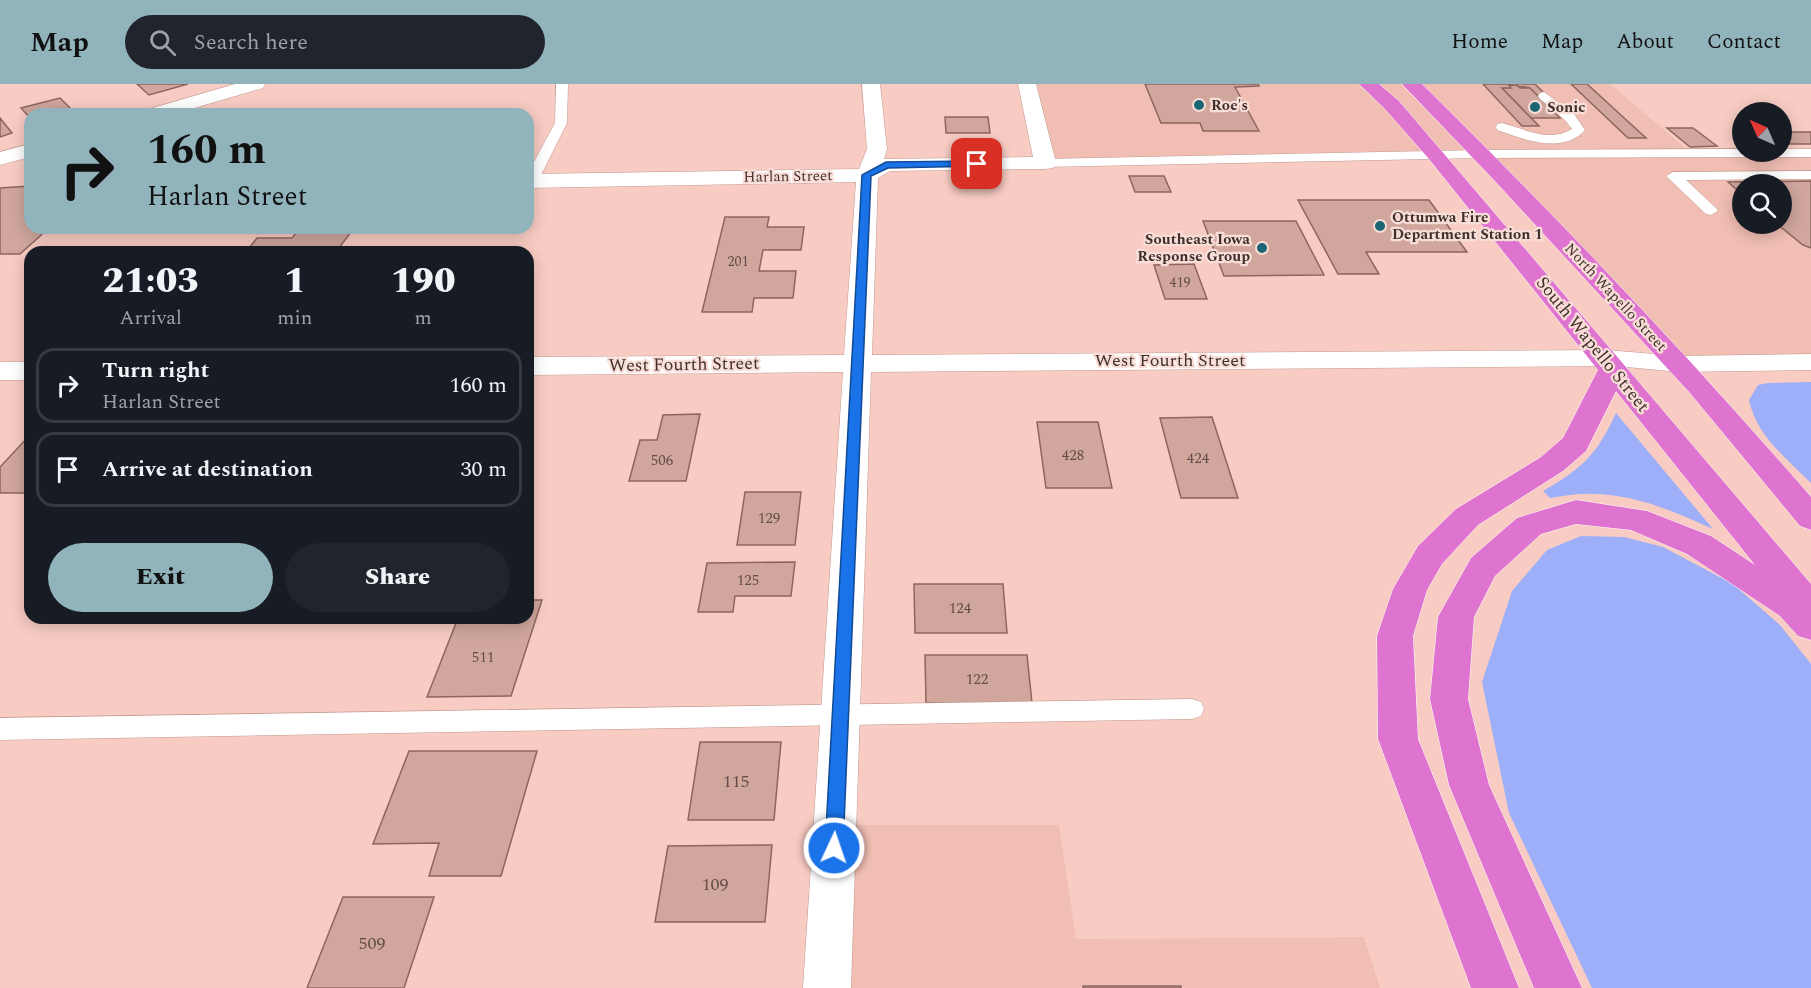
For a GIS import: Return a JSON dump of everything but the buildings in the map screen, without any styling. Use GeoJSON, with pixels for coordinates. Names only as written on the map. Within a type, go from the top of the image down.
{"type":"FeatureCollection","features":[{"type":"Feature","properties":{"kind":"highway","name":"South Wapello Street"},"geometry":{"type":"LineString","coordinates":[[1368,84],[1392,105],[1436,155],[1811,609]]}},
{"type":"Feature","properties":{"kind":"highway","name":"North Wapello Street"},"geometry":{"type":"LineString","coordinates":[[1411,84],[1502,175],[1679,364],[1811,518]]}},
{"type":"Feature","properties":{"kind":"highway"},"geometry":{"type":"LineString","coordinates":[[1419,84],[1442,113]]}},
{"type":"Feature","properties":{"kind":"highway"},"geometry":{"type":"LineString","coordinates":[[1495,988],[1398,740],[1395,636],[1410,589],[1430,555],[1467,517],[1552,464],[1575,444],[1609,363]]}},
{"type":"Feature","properties":{"kind":"highway"},"geometry":{"type":"LineString","coordinates":[[1558,988],[1469,785],[1449,699],[1456,617],[1483,567],[1529,526],[1576,512],[1636,519],[1699,545],[1792,606],[1811,626]]}},
{"type":"Feature","properties":{"kind":"street"},"geometry":{"type":"LineString","coordinates":[[174,108],[256,84]]}},
{"type":"Feature","properties":{"kind":"street"},"geometry":{"type":"LineString","coordinates":[[827,988],[867,175],[877,149],[871,84]]}},
{"type":"Feature","properties":{"kind":"street"},"geometry":{"type":"LineString","coordinates":[[1027,84],[1045,162]]}},
{"type":"Feature","properties":{"kind":"street"},"geometry":{"type":"LineString","coordinates":[[0,160],[24,153]]}},
{"type":"Feature","properties":{"kind":"street","name":"Harlan Street"},"geometry":{"type":"LineString","coordinates":[[534,181],[867,175],[886,165],[1045,162]]}},
{"type":"Feature","properties":{"kind":"street","name":"West Fourth Street"},"geometry":{"type":"LineString","coordinates":[[534,366],[857,363],[1679,364],[1811,362]]}},
{"type":"Feature","properties":{"kind":"street"},"geometry":{"type":"LineString","coordinates":[[0,371],[24,371]]}},
{"type":"Feature","properties":{"kind":"lane"},"geometry":{"type":"LineString","coordinates":[[534,174],[561,123],[562,84]]}},
{"type":"Feature","properties":{"kind":"lane"},"geometry":{"type":"LineString","coordinates":[[1502,127],[1528,136],[1551,139],[1569,138],[1579,130],[1570,117],[1544,96]]}},
{"type":"Feature","properties":{"kind":"lane"},"geometry":{"type":"LineString","coordinates":[[1045,162],[1480,154],[1811,153]]}},
{"type":"Feature","properties":{"kind":"lane"},"geometry":{"type":"LineString","coordinates":[[1712,212],[1672,176],[1811,176]]}},
{"type":"Feature","properties":{"kind":"lane"},"geometry":{"type":"LineString","coordinates":[[0,729],[1192,709]]}},
{"type":"Feature","properties":{"kind":"shaded area"},"geometry":{"type":"Polygon","coordinates":[[[1027,84],[1610,84],[1691,153],[1732,153],[1732,162],[1792,162],[1792,153],[1811,153],[1811,362],[1679,364],[1480,155],[1045,163],[1027,84]]]}},
{"type":"Feature","properties":{"kind":"shaded area"},"geometry":{"type":"Polygon","coordinates":[[[1811,382],[1811,483],[1765,435],[1749,400],[1758,385],[1811,382]]]}},
{"type":"Feature","properties":{"kind":"shaded area"},"geometry":{"type":"Polygon","coordinates":[[[1616,413],[1713,529],[1669,510],[1624,497],[1587,494],[1550,498],[1543,491],[1569,475],[1587,459],[1602,439],[1616,413]]]}},
{"type":"Feature","properties":{"kind":"shaded area"},"geometry":{"type":"Polygon","coordinates":[[[1581,536],[1624,537],[1663,547],[1733,584],[1780,625],[1811,664],[1811,988],[1592,988],[1509,813],[1482,682],[1512,591],[1547,550],[1581,536]]]}},
{"type":"Feature","properties":{"kind":"shaded area"},"geometry":{"type":"Polygon","coordinates":[[[835,825],[1059,825],[1076,939],[1364,937],[1380,988],[827,988],[835,825]]]}},
{"type":"Feature","properties":{"kind":"place","name":"Roe's"},"geometry":{"type":"Point","coordinates":[1199,105]}},
{"type":"Feature","properties":{"kind":"place","name":"Sonic"},"geometry":{"type":"Point","coordinates":[1535,107]}},
{"type":"Feature","properties":{"kind":"place","name":"Ottumwa Fire Department Station 1"},"geometry":{"type":"Point","coordinates":[1380,226]}},
{"type":"Feature","properties":{"kind":"place","name":"Southeast Iowa Response Group"},"geometry":{"type":"Point","coordinates":[1262,248]}},
{"type":"Feature","properties":{"kind":"route"},"geometry":{"type":"LineString","coordinates":[[834,848],[867,175],[886,165],[977,164]]}}]}
